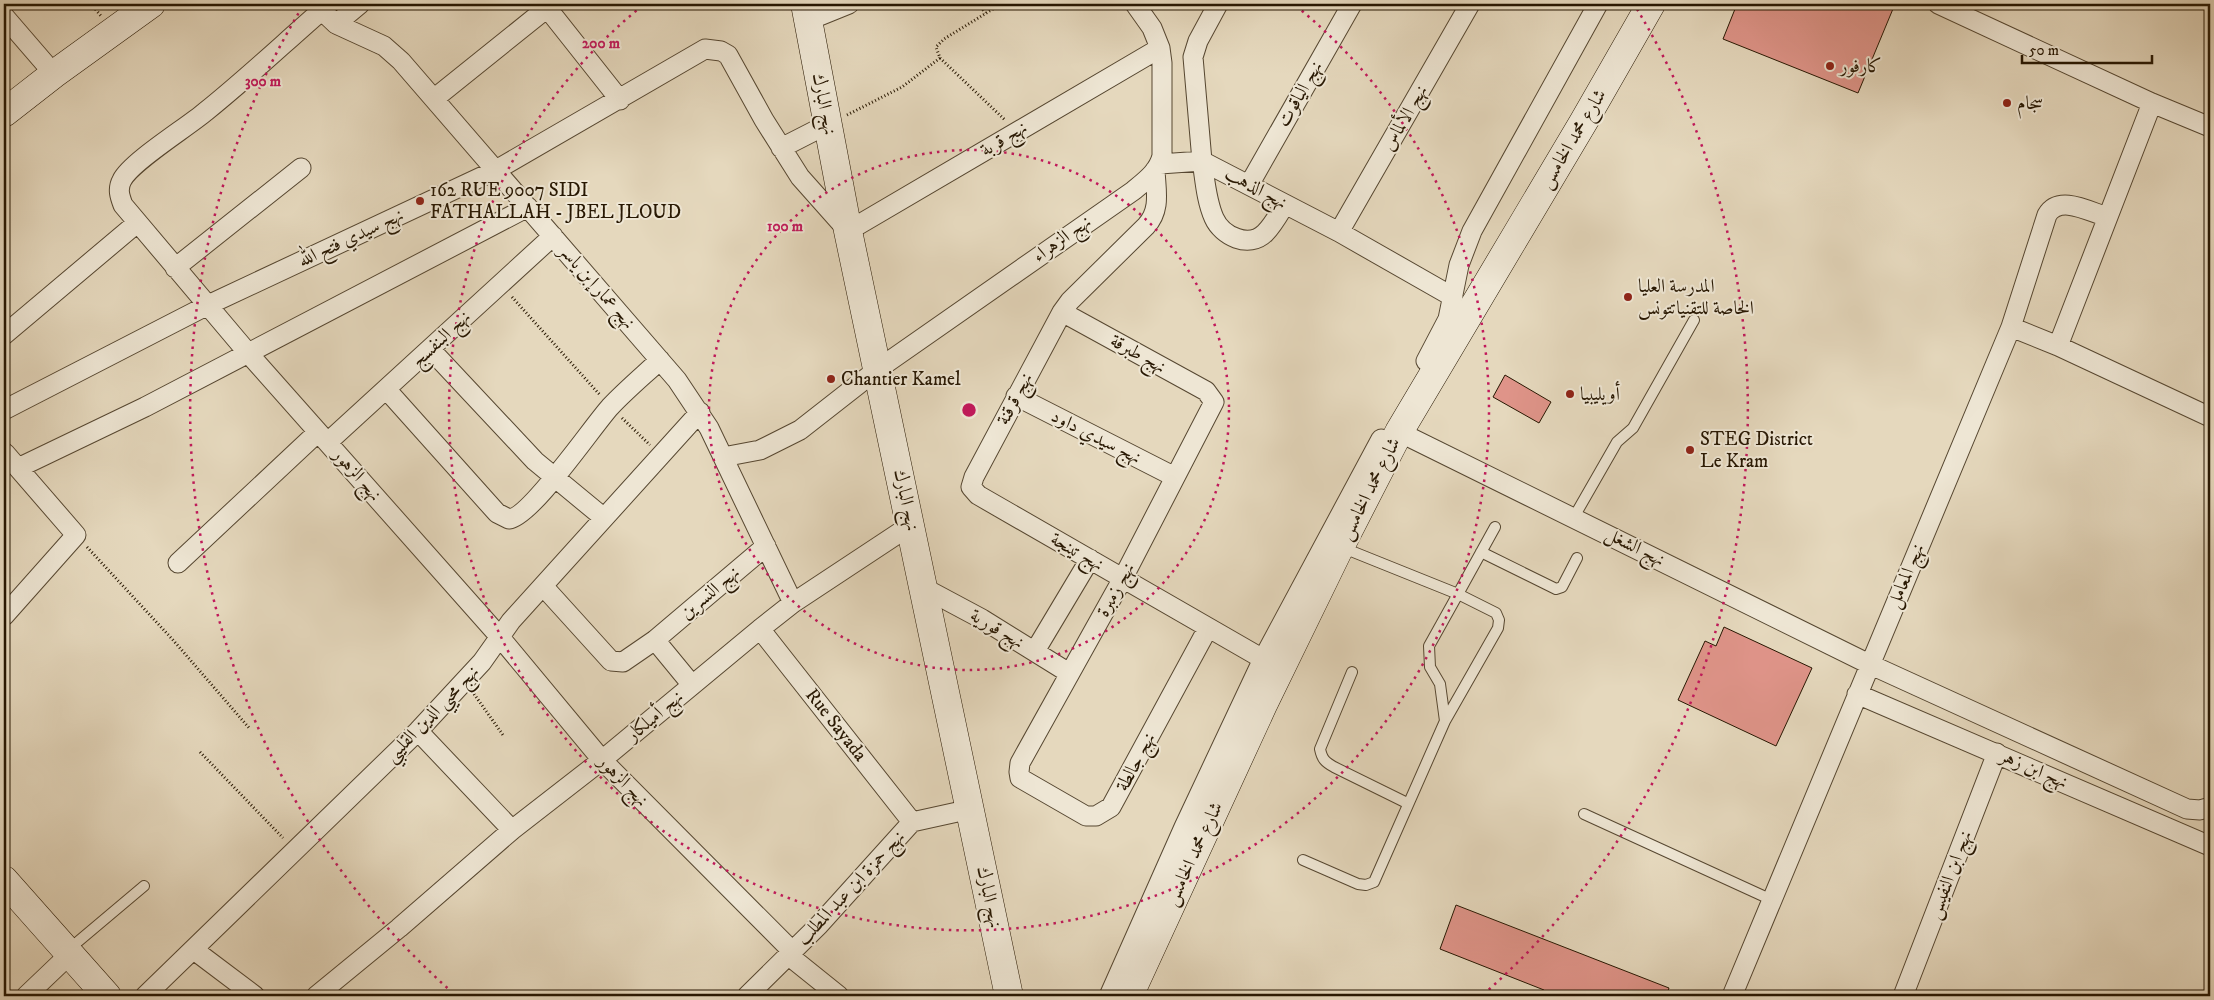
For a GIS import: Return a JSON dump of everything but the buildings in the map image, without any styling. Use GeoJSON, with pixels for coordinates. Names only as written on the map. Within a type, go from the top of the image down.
{"type":"FeatureCollection","features":[{"type":"Feature","properties":{"kind":"street"},"geometry":{"type":"LineString","coordinates":[[4,113],[54,74],[151,4]]}},
{"type":"Feature","properties":{"kind":"street"},"geometry":{"type":"LineString","coordinates":[[336,24],[360,4]]}},
{"type":"Feature","properties":{"kind":"street"},"geometry":{"type":"LineString","coordinates":[[806,12],[849,4]]}},
{"type":"Feature","properties":{"kind":"street"},"geometry":{"type":"LineString","coordinates":[[1135,4],[1152,28],[1161,55],[1162,149],[1157,167],[1202,161],[1214,218],[1224,232],[1231,236],[1257,239],[1270,228],[1285,204]]}},
{"type":"Feature","properties":{"kind":"street","name":"نهج الذهب"},"geometry":{"type":"LineString","coordinates":[[1218,4],[1198,41],[1193,57],[1202,161],[1339,232],[1453,297]]}},
{"type":"Feature","properties":{"kind":"street","name":"نهج الياقوت"},"geometry":{"type":"LineString","coordinates":[[1249,185],[1352,4]]}},
{"type":"Feature","properties":{"kind":"street","name":"نهج الألماس"},"geometry":{"type":"LineString","coordinates":[[1339,232],[1470,4]]}},
{"type":"Feature","properties":{"kind":"street"},"geometry":{"type":"LineString","coordinates":[[1109,996],[1184,827],[1263,659],[1348,499],[1441,335],[1448,319],[1459,265],[1472,231],[1598,4]]}},
{"type":"Feature","properties":{"kind":"street","name":"شارع محمد الخامس"},"geometry":{"type":"LineString","coordinates":[[1129,996],[1263,705],[1340,546],[1399,432],[1584,121],[1651,4]]}},
{"type":"Feature","properties":{"kind":"street"},"geometry":{"type":"LineString","coordinates":[[1938,4],[2152,103],[2210,127]]}},
{"type":"Feature","properties":{"kind":"street"},"geometry":{"type":"LineString","coordinates":[[435,98],[546,6],[620,100]]}},
{"type":"Feature","properties":{"kind":"street","name":"نهج عمار إبن ياسر"},"geometry":{"type":"LineString","coordinates":[[318,7],[336,24],[384,46],[401,61],[660,360],[700,412],[793,603]]}},
{"type":"Feature","properties":{"kind":"street","name":"نهج الزهور"},"geometry":{"type":"LineString","coordinates":[[318,7],[205,113],[141,161],[122,179],[119,196],[124,205],[175,268],[499,636],[602,760],[790,953],[839,996]]}},
{"type":"Feature","properties":{"kind":"street","name":"نهج البارك"},"geometry":{"type":"LineString","coordinates":[[806,12],[848,232],[1009,996]]}},
{"type":"Feature","properties":{"kind":"street"},"geometry":{"type":"LineString","coordinates":[[4,16],[54,74]]}},
{"type":"Feature","properties":{"kind":"street","name":"نهج سيدي فتح الله"},"geometry":{"type":"LineString","coordinates":[[4,410],[208,306],[496,170],[620,100],[692,55],[710,48],[728,55],[781,148],[814,194],[848,232]]}},
{"type":"Feature","properties":{"kind":"street","name":"نهج قربة"},"geometry":{"type":"LineString","coordinates":[[848,232],[1017,131],[1161,55],[1193,57]]}},
{"type":"Feature","properties":{"kind":"street"},"geometry":{"type":"LineString","coordinates":[[2058,346],[2152,103]]}},
{"type":"Feature","properties":{"kind":"street"},"geometry":{"type":"LineString","coordinates":[[781,148],[828,124]]}},
{"type":"Feature","properties":{"kind":"street","name":"نهج قرقنة"},"geometry":{"type":"LineString","coordinates":[[971,487],[974,477],[1016,396],[1062,312],[1070,301],[1151,221],[1157,206],[1157,167]]}},
{"type":"Feature","properties":{"kind":"street","name":"نهج الزهراء"},"geometry":{"type":"LineString","coordinates":[[723,458],[760,450],[780,442],[800,430],[878,369],[1133,191],[1157,167]]}},
{"type":"Feature","properties":{"kind":"street"},"geometry":{"type":"LineString","coordinates":[[175,268],[301,168]]}},
{"type":"Feature","properties":{"kind":"street","name":"نهج المعامل"},"geometry":{"type":"LineString","coordinates":[[1732,996],[2011,327],[2049,211],[2058,205],[2069,205],[2107,218]]}},
{"type":"Feature","properties":{"kind":"street"},"geometry":{"type":"LineString","coordinates":[[18,468],[145,407],[528,207]]}},
{"type":"Feature","properties":{"kind":"street"},"geometry":{"type":"LineString","coordinates":[[4,335],[138,223]]}},
{"type":"Feature","properties":{"kind":"street","name":"نهج البنفسج"},"geometry":{"type":"LineString","coordinates":[[178,563],[323,437],[386,389],[554,236]]}},
{"type":"Feature","properties":{"kind":"street","name":"نهج طبرقة"},"geometry":{"type":"LineString","coordinates":[[1062,312],[1206,391],[1212,398]]}},
{"type":"Feature","properties":{"kind":"street"},"geometry":{"type":"LineString","coordinates":[[2011,327],[2058,346],[2210,417]]}},
{"type":"Feature","properties":{"kind":"street"},"geometry":{"type":"LineString","coordinates":[[430,349],[505,432],[554,478],[604,518]]}},
{"type":"Feature","properties":{"kind":"street"},"geometry":{"type":"LineString","coordinates":[[386,389],[500,516],[509,520],[519,516],[554,478],[610,407],[660,360]]}},
{"type":"Feature","properties":{"kind":"street","name":"نهج سيدي داود"},"geometry":{"type":"LineString","coordinates":[[1016,396],[1176,478]]}},
{"type":"Feature","properties":{"kind":"street","name":"نهج زمبرة"},"geometry":{"type":"LineString","coordinates":[[1023,780],[1018,772],[1020,763],[1123,578],[1176,478],[1213,405],[1212,398]]}},
{"type":"Feature","properties":{"kind":"street","name":"نهج محيي الدين القليبي"},"geometry":{"type":"LineString","coordinates":[[145,996],[418,731],[482,662],[499,636],[543,586],[700,412]]}},
{"type":"Feature","properties":{"kind":"street","name":"نهج الشغل"},"geometry":{"type":"LineString","coordinates":[[1399,432],[1869,664],[2187,808],[2200,810],[2210,807]]}},
{"type":"Feature","properties":{"kind":"street"},"geometry":{"type":"LineString","coordinates":[[4,452],[76,535],[4,616]]}},
{"type":"Feature","properties":{"kind":"street","name":"نهج تينجة"},"geometry":{"type":"LineString","coordinates":[[971,487],[978,495],[1263,659]]}},
{"type":"Feature","properties":{"kind":"street","name":"نهج أميلكار"},"geometry":{"type":"LineString","coordinates":[[316,996],[399,928],[512,830],[602,760],[760,628],[793,603],[911,525]]}},
{"type":"Feature","properties":{"kind":"street","name":"نهج النسرين"},"geometry":{"type":"LineString","coordinates":[[543,586],[611,661],[620,663],[628,660],[655,640],[766,546]]}},
{"type":"Feature","properties":{"kind":"street"},"geometry":{"type":"LineString","coordinates":[[1035,651],[1090,559]]}},
{"type":"Feature","properties":{"kind":"street","name":"نهج قورية"},"geometry":{"type":"LineString","coordinates":[[924,588],[982,619],[1069,673]]}},
{"type":"Feature","properties":{"kind":"street","name":"Rue Sayada"},"geometry":{"type":"LineString","coordinates":[[760,628],[912,822]]}},
{"type":"Feature","properties":{"kind":"street","name":"نهج جالطة"},"geometry":{"type":"LineString","coordinates":[[1023,780],[1086,816],[1096,816],[1111,807],[1208,628]]}},
{"type":"Feature","properties":{"kind":"street"},"geometry":{"type":"LineString","coordinates":[[655,640],[692,685]]}},
{"type":"Feature","properties":{"kind":"street","name":"نهج ابن زهر"},"geometry":{"type":"LineString","coordinates":[[1857,694],[2210,846]]}},
{"type":"Feature","properties":{"kind":"street"},"geometry":{"type":"LineString","coordinates":[[418,731],[512,830]]}},
{"type":"Feature","properties":{"kind":"street","name":"نهج ابن النفيس"},"geometry":{"type":"LineString","coordinates":[[1902,996],[1997,753]]}},
{"type":"Feature","properties":{"kind":"street","name":"نهج حمزة ابن عبد المطلب"},"geometry":{"type":"LineString","coordinates":[[747,996],[819,925],[912,822],[971,809]]}},
{"type":"Feature","properties":{"kind":"street"},"geometry":{"type":"LineString","coordinates":[[4,880],[107,996]]}},
{"type":"Feature","properties":{"kind":"street"},"geometry":{"type":"LineString","coordinates":[[194,950],[255,996]]}},
{"type":"Feature","properties":{"kind":"street"},"geometry":{"type":"LineString","coordinates":[[26,996],[68,953]]}},
{"type":"Feature","properties":{"kind":"lane"},"geometry":{"type":"LineString","coordinates":[[1574,517],[1617,442],[1633,428],[1694,320]]}},
{"type":"Feature","properties":{"kind":"lane"},"geometry":{"type":"LineString","coordinates":[[1445,721],[1440,684],[1430,667],[1429,646],[1494,526]]}},
{"type":"Feature","properties":{"kind":"lane"},"geometry":{"type":"LineString","coordinates":[[1304,860],[1358,884],[1366,886],[1374,882],[1445,721],[1498,628],[1500,620],[1496,613],[1458,594],[1340,546]]}},
{"type":"Feature","properties":{"kind":"lane"},"geometry":{"type":"LineString","coordinates":[[1481,552],[1556,589],[1562,587],[1577,558]]}},
{"type":"Feature","properties":{"kind":"lane"},"geometry":{"type":"LineString","coordinates":[[1352,672],[1320,749],[1321,754],[1324,761],[1334,767],[1408,803]]}},
{"type":"Feature","properties":{"kind":"lane"},"geometry":{"type":"LineString","coordinates":[[1584,814],[1772,900]]}},
{"type":"Feature","properties":{"kind":"lane"},"geometry":{"type":"LineString","coordinates":[[68,953],[144,886]]}},
{"type":"Feature","properties":{"kind":"path"},"geometry":{"type":"LineString","coordinates":[[979,4],[985,13]]}},
{"type":"Feature","properties":{"kind":"path"},"geometry":{"type":"LineString","coordinates":[[1001,4],[944,39],[936,47],[940,58],[1017,131]]}},
{"type":"Feature","properties":{"kind":"path"},"geometry":{"type":"LineString","coordinates":[[828,124],[902,87],[940,58]]}},
{"type":"Feature","properties":{"kind":"path"},"geometry":{"type":"LineString","coordinates":[[500,284],[610,407],[660,455]]}},
{"type":"Feature","properties":{"kind":"path"},"geometry":{"type":"LineString","coordinates":[[76,535],[174,640],[250,729]]}},
{"type":"Feature","properties":{"kind":"path"},"geometry":{"type":"LineString","coordinates":[[465,681],[503,734]]}},
{"type":"Feature","properties":{"kind":"path"},"geometry":{"type":"LineString","coordinates":[[200,752],[295,851]]}},
{"type":"Feature","properties":{"kind":"place","name":"كارفور"},"geometry":{"type":"Point","coordinates":[1830,66]}},
{"type":"Feature","properties":{"kind":"place","name":"سجام"},"geometry":{"type":"Point","coordinates":[2007,103]}},
{"type":"Feature","properties":{"kind":"place","name":"162 RUE 9007 SIDI FATHALLAH - JBEL JLOUD"},"geometry":{"type":"Point","coordinates":[420,201]}},
{"type":"Feature","properties":{"kind":"place","name":"المدرسة العليا الخاصة للتقنياتتونس"},"geometry":{"type":"Point","coordinates":[1628,297]}},
{"type":"Feature","properties":{"kind":"place","name":"Chantier Kamel"},"geometry":{"type":"Point","coordinates":[831,379]}},
{"type":"Feature","properties":{"kind":"place","name":"أويليبيا"},"geometry":{"type":"Point","coordinates":[1570,394]}},
{"type":"Feature","properties":{"kind":"place","name":"STEG District Le Kram"},"geometry":{"type":"Point","coordinates":[1690,450]}}]}
